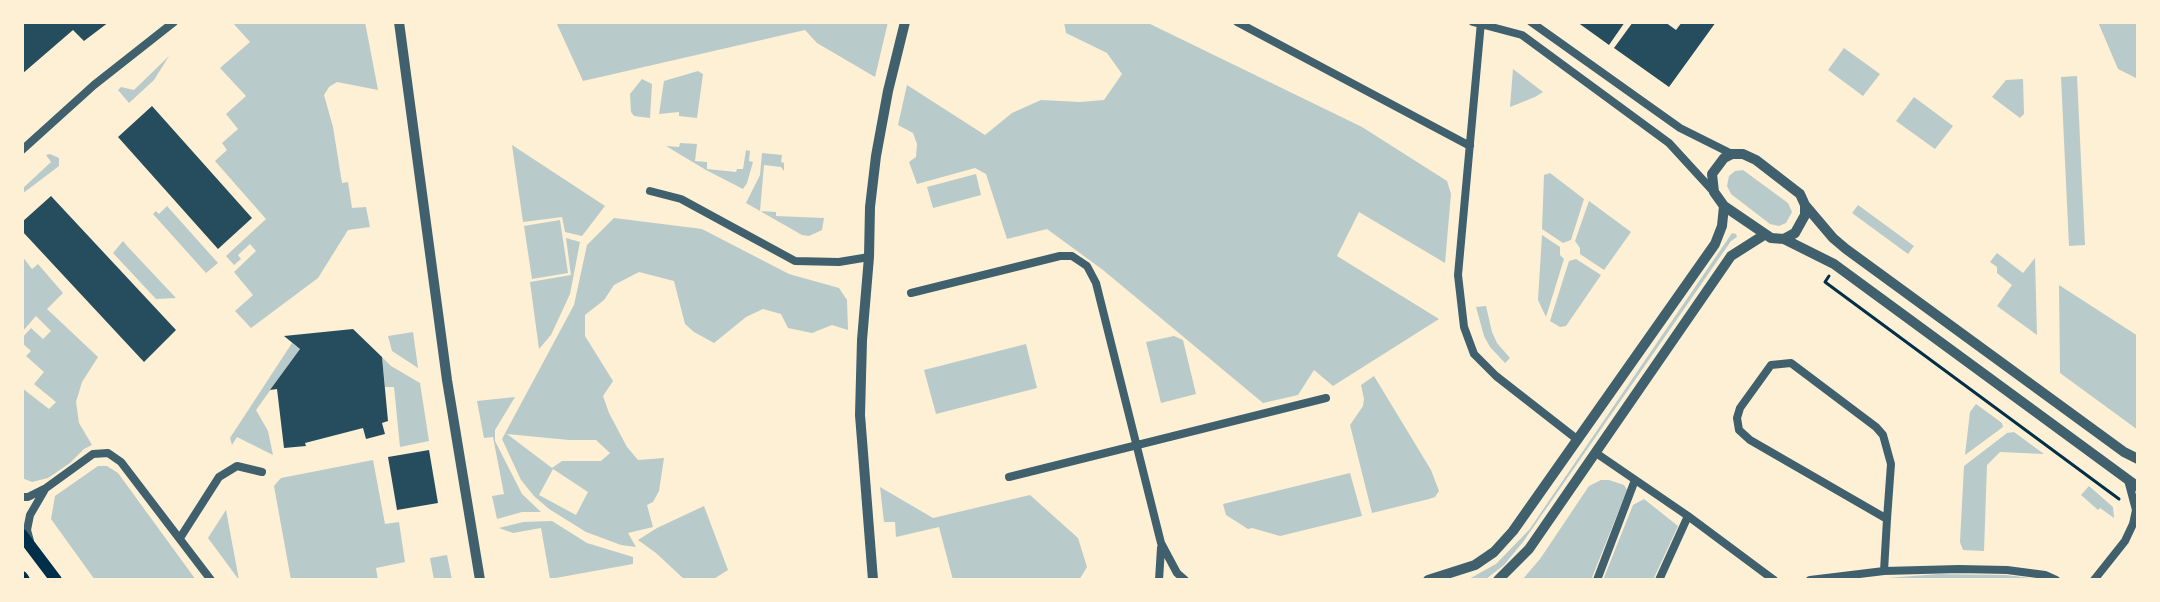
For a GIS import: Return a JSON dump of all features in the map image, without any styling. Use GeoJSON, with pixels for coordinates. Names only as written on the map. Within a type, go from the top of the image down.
{"type":"FeatureCollection","features":[{"type":"Feature","properties":{"kind":"main road"},"geometry":{"type":"LineString","coordinates":[[22,535],[56,580]]}},
{"type":"Feature","properties":{"kind":"street"},"geometry":{"type":"LineString","coordinates":[[22,150],[94,85],[174,22]]}},
{"type":"Feature","properties":{"kind":"street"},"geometry":{"type":"LineString","coordinates":[[399,22],[446,372],[480,580]]}},
{"type":"Feature","properties":{"kind":"street"},"geometry":{"type":"LineString","coordinates":[[873,580],[860,415],[862,340],[876,156],[905,22]]}},
{"type":"Feature","properties":{"kind":"street"},"geometry":{"type":"LineString","coordinates":[[1237,22],[1470,146]]}},
{"type":"Feature","properties":{"kind":"street"},"geometry":{"type":"LineString","coordinates":[[1531,22],[1680,128],[1732,154],[1743,154],[1756,160],[1800,194],[1805,205],[1846,249],[2124,452],[2138,459]]}},
{"type":"Feature","properties":{"kind":"street"},"geometry":{"type":"LineString","coordinates":[[1578,440],[1496,376],[1474,354],[1464,327],[1458,275],[1478,23],[1522,35],[1669,143],[1724,206],[1764,235],[1784,239],[1837,266],[2138,487]]}},
{"type":"Feature","properties":{"kind":"street"},"geometry":{"type":"LineString","coordinates":[[1714,192],[1712,174],[1724,158],[1732,154]]}},
{"type":"Feature","properties":{"kind":"street"},"geometry":{"type":"LineString","coordinates":[[650,191],[681,199],[795,261],[839,262],[869,257]]}},
{"type":"Feature","properties":{"kind":"street"},"geometry":{"type":"LineString","coordinates":[[1784,239],[1795,233],[1802,224],[1805,205]]}},
{"type":"Feature","properties":{"kind":"street"},"geometry":{"type":"LineString","coordinates":[[1428,580],[1475,565],[1494,552],[1513,531],[1715,244],[1722,226],[1724,206]]}},
{"type":"Feature","properties":{"kind":"street"},"geometry":{"type":"LineString","coordinates":[[1498,580],[1529,549],[1731,256],[1764,235]]}},
{"type":"Feature","properties":{"kind":"street"},"geometry":{"type":"LineString","coordinates":[[911,293],[1066,255],[1087,266],[1096,283],[1161,543],[1177,573],[1185,580]]}},
{"type":"Feature","properties":{"kind":"street"},"geometry":{"type":"LineString","coordinates":[[1884,571],[1891,464],[1883,435],[1791,363],[1771,365],[1740,408],[1737,418],[1739,430],[1750,440],[1887,519]]}},
{"type":"Feature","properties":{"kind":"street"},"geometry":{"type":"LineString","coordinates":[[1009,477],[1326,398]]}},
{"type":"Feature","properties":{"kind":"street"},"geometry":{"type":"LineString","coordinates":[[22,497],[46,488],[93,454],[108,453],[121,462],[211,580]]}},
{"type":"Feature","properties":{"kind":"street"},"geometry":{"type":"LineString","coordinates":[[1596,453],[1774,580]]}},
{"type":"Feature","properties":{"kind":"street"},"geometry":{"type":"LineString","coordinates":[[180,538],[219,477],[237,466],[262,472]]}},
{"type":"Feature","properties":{"kind":"street"},"geometry":{"type":"LineString","coordinates":[[2094,580],[2125,541],[2133,524],[2136,510],[2128,479]]}},
{"type":"Feature","properties":{"kind":"street"},"geometry":{"type":"LineString","coordinates":[[1597,580],[1635,480]]}},
{"type":"Feature","properties":{"kind":"street"},"geometry":{"type":"LineString","coordinates":[[31,546],[27,530],[30,515],[46,488]]}},
{"type":"Feature","properties":{"kind":"street"},"geometry":{"type":"LineString","coordinates":[[1659,580],[1688,516]]}},
{"type":"Feature","properties":{"kind":"street"},"geometry":{"type":"LineString","coordinates":[[1159,580],[1161,543]]}},
{"type":"Feature","properties":{"kind":"street"},"geometry":{"type":"LineString","coordinates":[[1810,580],[1884,571],[2007,570],[2045,575],[2056,580]]}},
{"type":"Feature","properties":{"kind":"path"},"geometry":{"type":"LineString","coordinates":[[1837,266],[1825,282],[2124,503]]}},
{"type":"Feature","properties":{"kind":"shaded area"},"geometry":{"type":"Polygon","coordinates":[[[232,22],[365,22],[378,90],[337,82],[324,95],[333,127],[342,183],[348,182],[352,208],[366,207],[370,227],[348,230],[318,278],[251,328],[235,311],[253,295],[234,272],[256,251],[250,244],[238,255],[241,259],[234,265],[226,256],[266,219],[215,161],[227,150],[222,143],[238,129],[226,114],[246,96],[220,68],[250,42],[232,22]]]}},
{"type":"Feature","properties":{"kind":"shaded area"},"geometry":{"type":"Polygon","coordinates":[[[556,22],[888,22],[875,77],[817,43],[805,30],[583,81],[556,22]]]}},
{"type":"Feature","properties":{"kind":"shaded area"},"geometry":{"type":"Polygon","coordinates":[[[1064,22],[1146,22],[1362,127],[1447,181],[1451,194],[1445,263],[1359,212],[1337,256],[1439,319],[1333,386],[1314,370],[1298,395],[1263,403],[1103,270],[1047,229],[1007,239],[986,174],[975,168],[917,184],[909,162],[916,157],[917,144],[913,133],[898,125],[907,85],[985,135],[1012,113],[1041,100],[1104,100],[1122,74],[1107,53],[1066,33],[1064,22]]]}},
{"type":"Feature","properties":{"kind":"shaded area"},"geometry":{"type":"Polygon","coordinates":[[[2098,22],[2138,22],[2138,79],[2118,69],[2098,22]]]}},
{"type":"Feature","properties":{"kind":"shaded area"},"geometry":{"type":"Polygon","coordinates":[[[1844,48],[1880,74],[1863,96],[1828,70],[1844,48]]]}},
{"type":"Feature","properties":{"kind":"shaded area"},"geometry":{"type":"Polygon","coordinates":[[[169,56],[154,80],[129,103],[118,90],[121,87],[134,90],[169,56]]]}},
{"type":"Feature","properties":{"kind":"shaded area"},"geometry":{"type":"Polygon","coordinates":[[[1513,69],[1543,92],[1510,107],[1513,69]]]}},
{"type":"Feature","properties":{"kind":"shaded area"},"geometry":{"type":"Polygon","coordinates":[[[698,71],[703,74],[697,118],[679,116],[679,112],[659,114],[664,81],[698,71]]]}},
{"type":"Feature","properties":{"kind":"shaded area"},"geometry":{"type":"Polygon","coordinates":[[[2077,76],[2085,245],[2069,246],[2061,77],[2077,76]]]}},
{"type":"Feature","properties":{"kind":"shaded area"},"geometry":{"type":"Polygon","coordinates":[[[642,79],[652,84],[650,118],[634,116],[631,112],[630,94],[642,79]]]}},
{"type":"Feature","properties":{"kind":"shaded area"},"geometry":{"type":"Polygon","coordinates":[[[2023,79],[2024,114],[2020,118],[1992,97],[2006,80],[2023,79]]]}},
{"type":"Feature","properties":{"kind":"shaded area"},"geometry":{"type":"Polygon","coordinates":[[[1914,97],[1953,126],[1935,149],[1896,121],[1914,97]]]}},
{"type":"Feature","properties":{"kind":"shaded area"},"geometry":{"type":"Polygon","coordinates":[[[680,143],[697,144],[695,161],[707,162],[707,169],[736,172],[743,169],[746,150],[750,151],[749,161],[753,162],[747,183],[743,189],[706,170],[666,146],[679,147],[680,143]]]}},
{"type":"Feature","properties":{"kind":"shaded area"},"geometry":{"type":"Polygon","coordinates":[[[512,145],[605,206],[582,236],[565,232],[562,217],[523,222],[512,145]]]}},
{"type":"Feature","properties":{"kind":"shaded area"},"geometry":{"type":"Polygon","coordinates":[[[762,153],[782,155],[784,171],[781,167],[764,165],[760,211],[746,203],[760,175],[762,153]]]}},
{"type":"Feature","properties":{"kind":"shaded area"},"geometry":{"type":"Polygon","coordinates":[[[46,155],[59,158],[59,166],[22,194],[22,189],[51,162],[46,155]]]}},
{"type":"Feature","properties":{"kind":"shaded area"},"geometry":{"type":"Polygon","coordinates":[[[1743,170],[1788,203],[1792,212],[1786,223],[1779,226],[1770,224],[1731,194],[1727,186],[1729,176],[1743,170]]]}},
{"type":"Feature","properties":{"kind":"shaded area"},"geometry":{"type":"Polygon","coordinates":[[[1550,173],[1584,199],[1571,240],[1563,243],[1542,229],[1544,175],[1550,173]]]}},
{"type":"Feature","properties":{"kind":"shaded area"},"geometry":{"type":"Polygon","coordinates":[[[976,174],[981,195],[933,208],[927,187],[976,174]]]}},
{"type":"Feature","properties":{"kind":"shaded area"},"geometry":{"type":"Polygon","coordinates":[[[1589,201],[1631,232],[1604,270],[1580,254],[1575,241],[1589,201]]]}},
{"type":"Feature","properties":{"kind":"shaded area"},"geometry":{"type":"Polygon","coordinates":[[[1858,205],[1914,246],[1908,254],[1852,213],[1858,205]]]}},
{"type":"Feature","properties":{"kind":"shaded area"},"geometry":{"type":"Polygon","coordinates":[[[167,206],[218,263],[206,273],[153,214],[156,211],[159,214],[167,206]]]}},
{"type":"Feature","properties":{"kind":"shaded area"},"geometry":{"type":"Polygon","coordinates":[[[760,211],[776,212],[776,216],[824,218],[822,230],[809,236],[802,235],[760,211]]]}},
{"type":"Feature","properties":{"kind":"shaded area"},"geometry":{"type":"Polygon","coordinates":[[[614,218],[702,229],[789,274],[839,288],[847,300],[848,330],[832,325],[812,333],[788,328],[781,314],[763,309],[746,317],[714,343],[685,324],[674,281],[639,272],[614,285],[604,300],[585,315],[585,336],[613,381],[603,396],[627,447],[638,460],[664,458],[659,491],[653,502],[647,505],[653,527],[628,533],[636,547],[586,532],[549,509],[521,480],[502,439],[574,305],[587,245],[614,218]],[[507,434],[552,468],[562,461],[601,461],[610,453],[596,440],[507,434]],[[553,469],[539,495],[576,515],[588,492],[553,469]]]}},
{"type":"Feature","properties":{"kind":"shaded area"},"geometry":{"type":"Polygon","coordinates":[[[560,220],[568,273],[532,279],[524,226],[560,220]]]}},
{"type":"Feature","properties":{"kind":"shaded area"},"geometry":{"type":"Polygon","coordinates":[[[1732,233],[1737,237],[1731,241],[1523,542],[1504,565],[1486,579],[1467,580],[1496,564],[1529,530],[1732,233]]]}},
{"type":"Feature","properties":{"kind":"shaded area"},"geometry":{"type":"Polygon","coordinates":[[[1542,235],[1560,247],[1560,255],[1564,259],[1546,317],[1538,300],[1542,235]]]}},
{"type":"Feature","properties":{"kind":"shaded area"},"geometry":{"type":"Polygon","coordinates":[[[566,238],[580,242],[570,294],[551,335],[539,349],[530,282],[571,275],[566,238]]]}},
{"type":"Feature","properties":{"kind":"shaded area"},"geometry":{"type":"Polygon","coordinates":[[[123,241],[176,298],[156,299],[113,253],[123,241]]]}},
{"type":"Feature","properties":{"kind":"shaded area"},"geometry":{"type":"Polygon","coordinates":[[[1997,253],[2023,273],[2035,258],[2037,335],[1997,306],[2012,285],[1997,273],[1997,267],[1990,262],[1997,253]]]}},
{"type":"Feature","properties":{"kind":"shaded area"},"geometry":{"type":"Polygon","coordinates":[[[22,256],[32,269],[38,264],[63,293],[47,309],[98,357],[82,382],[76,402],[79,423],[92,445],[48,478],[32,482],[22,478],[22,388],[49,409],[56,402],[34,384],[44,372],[26,356],[31,351],[22,343],[22,338],[31,328],[43,339],[51,331],[36,316],[22,332],[22,256]]]}},
{"type":"Feature","properties":{"kind":"shaded area"},"geometry":{"type":"Polygon","coordinates":[[[1576,259],[1601,275],[1566,326],[1560,327],[1550,321],[1569,261],[1576,259]]]}},
{"type":"Feature","properties":{"kind":"shaded area"},"geometry":{"type":"Polygon","coordinates":[[[2059,285],[2138,336],[2138,430],[2060,373],[2059,285]]]}},
{"type":"Feature","properties":{"kind":"shaded area"},"geometry":{"type":"Polygon","coordinates":[[[1486,306],[1497,343],[1510,358],[1505,363],[1484,336],[1476,307],[1486,306]]]}},
{"type":"Feature","properties":{"kind":"shaded area"},"geometry":{"type":"Polygon","coordinates":[[[413,332],[418,368],[392,351],[388,336],[413,332]]]}},
{"type":"Feature","properties":{"kind":"shaded area"},"geometry":{"type":"Polygon","coordinates":[[[1174,336],[1183,340],[1196,394],[1161,403],[1146,342],[1174,336]]]}},
{"type":"Feature","properties":{"kind":"shaded area"},"geometry":{"type":"Polygon","coordinates":[[[292,343],[300,349],[256,410],[268,431],[273,455],[237,437],[232,445],[230,438],[292,343]]]}},
{"type":"Feature","properties":{"kind":"shaded area"},"geometry":{"type":"Polygon","coordinates":[[[1026,344],[1037,388],[936,414],[924,370],[1026,344]]]}},
{"type":"Feature","properties":{"kind":"shaded area"},"geometry":{"type":"Polygon","coordinates":[[[382,357],[420,383],[429,441],[400,447],[394,387],[385,387],[382,357]]]}},
{"type":"Feature","properties":{"kind":"shaded area"},"geometry":{"type":"Polygon","coordinates":[[[1374,376],[1431,470],[1439,491],[1429,499],[1372,513],[1350,425],[1363,406],[1361,385],[1374,376]]]}},
{"type":"Feature","properties":{"kind":"shaded area"},"geometry":{"type":"Polygon","coordinates":[[[515,397],[495,430],[495,441],[522,494],[541,512],[522,512],[497,519],[492,496],[504,494],[493,437],[484,438],[477,401],[515,397]]]}},
{"type":"Feature","properties":{"kind":"shaded area"},"geometry":{"type":"Polygon","coordinates":[[[1976,404],[2003,427],[1965,455],[1970,412],[1976,404]]]}},
{"type":"Feature","properties":{"kind":"shaded area"},"geometry":{"type":"Polygon","coordinates":[[[2014,432],[2044,454],[2000,452],[1987,465],[1984,551],[1963,550],[1960,542],[1964,466],[2007,433],[2014,432]]]}},
{"type":"Feature","properties":{"kind":"shaded area"},"geometry":{"type":"Polygon","coordinates":[[[373,460],[385,524],[399,522],[405,562],[376,568],[378,580],[291,580],[274,486],[281,478],[373,460]]]}},
{"type":"Feature","properties":{"kind":"shaded area"},"geometry":{"type":"Polygon","coordinates":[[[98,466],[107,466],[118,473],[196,580],[95,580],[51,519],[55,496],[98,466]]]}},
{"type":"Feature","properties":{"kind":"shaded area"},"geometry":{"type":"Polygon","coordinates":[[[1350,473],[1362,516],[1280,536],[1248,529],[1226,515],[1223,504],[1350,473]]]}},
{"type":"Feature","properties":{"kind":"shaded area"},"geometry":{"type":"Polygon","coordinates":[[[1601,480],[1624,485],[1627,490],[1591,580],[1522,580],[1540,559],[1589,486],[1601,480]]]}},
{"type":"Feature","properties":{"kind":"shaded area"},"geometry":{"type":"Polygon","coordinates":[[[2089,486],[2113,507],[2114,518],[2100,508],[2098,510],[2081,495],[2089,486]]]}},
{"type":"Feature","properties":{"kind":"shaded area"},"geometry":{"type":"Polygon","coordinates":[[[880,487],[933,518],[1030,495],[1078,538],[1087,567],[1079,580],[953,580],[939,527],[896,537],[895,522],[884,522],[880,487]]]}},
{"type":"Feature","properties":{"kind":"shaded area"},"geometry":{"type":"Polygon","coordinates":[[[1644,499],[1678,526],[1653,580],[1603,580],[1633,505],[1644,499]]]}},
{"type":"Feature","properties":{"kind":"shaded area"},"geometry":{"type":"Polygon","coordinates":[[[704,506],[728,570],[712,580],[685,580],[638,540],[704,506]]]}},
{"type":"Feature","properties":{"kind":"shaded area"},"geometry":{"type":"Polygon","coordinates":[[[226,510],[239,580],[208,538],[226,510]]]}},
{"type":"Feature","properties":{"kind":"shaded area"},"geometry":{"type":"Polygon","coordinates":[[[552,521],[587,543],[633,557],[633,564],[550,579],[541,528],[513,533],[499,528],[523,522],[552,521]]]}},
{"type":"Feature","properties":{"kind":"shaded area"},"geometry":{"type":"Polygon","coordinates":[[[447,555],[452,580],[434,580],[430,558],[447,555]]]}},
{"type":"Feature","properties":{"kind":"shaded area"},"geometry":{"type":"Polygon","coordinates":[[[1938,574],[2006,575],[2046,580],[1862,580],[1938,574]]]}},
{"type":"Feature","properties":{"kind":"building"},"geometry":{"type":"Polygon","coordinates":[[[22,22],[109,22],[84,41],[73,30],[22,74],[22,22]]]}},
{"type":"Feature","properties":{"kind":"building"},"geometry":{"type":"Polygon","coordinates":[[[1577,22],[1625,22],[1609,45],[1577,22]]]}},
{"type":"Feature","properties":{"kind":"building"},"geometry":{"type":"Polygon","coordinates":[[[1633,22],[1665,22],[1676,30],[1682,22],[1716,22],[1669,87],[1614,48],[1633,22]]]}},
{"type":"Feature","properties":{"kind":"building"},"geometry":{"type":"Polygon","coordinates":[[[152,106],[252,218],[218,249],[118,137],[152,106]]]}},
{"type":"Feature","properties":{"kind":"building"},"geometry":{"type":"Polygon","coordinates":[[[51,196],[176,330],[144,362],[22,231],[22,222],[51,196]]]}},
{"type":"Feature","properties":{"kind":"building"},"geometry":{"type":"Polygon","coordinates":[[[353,329],[382,357],[388,421],[382,423],[385,434],[366,439],[363,428],[305,443],[306,446],[284,448],[277,389],[270,390],[300,349],[284,336],[353,329]]]}},
{"type":"Feature","properties":{"kind":"building"},"geometry":{"type":"Polygon","coordinates":[[[429,450],[438,503],[397,510],[388,457],[429,450]]]}}]}
